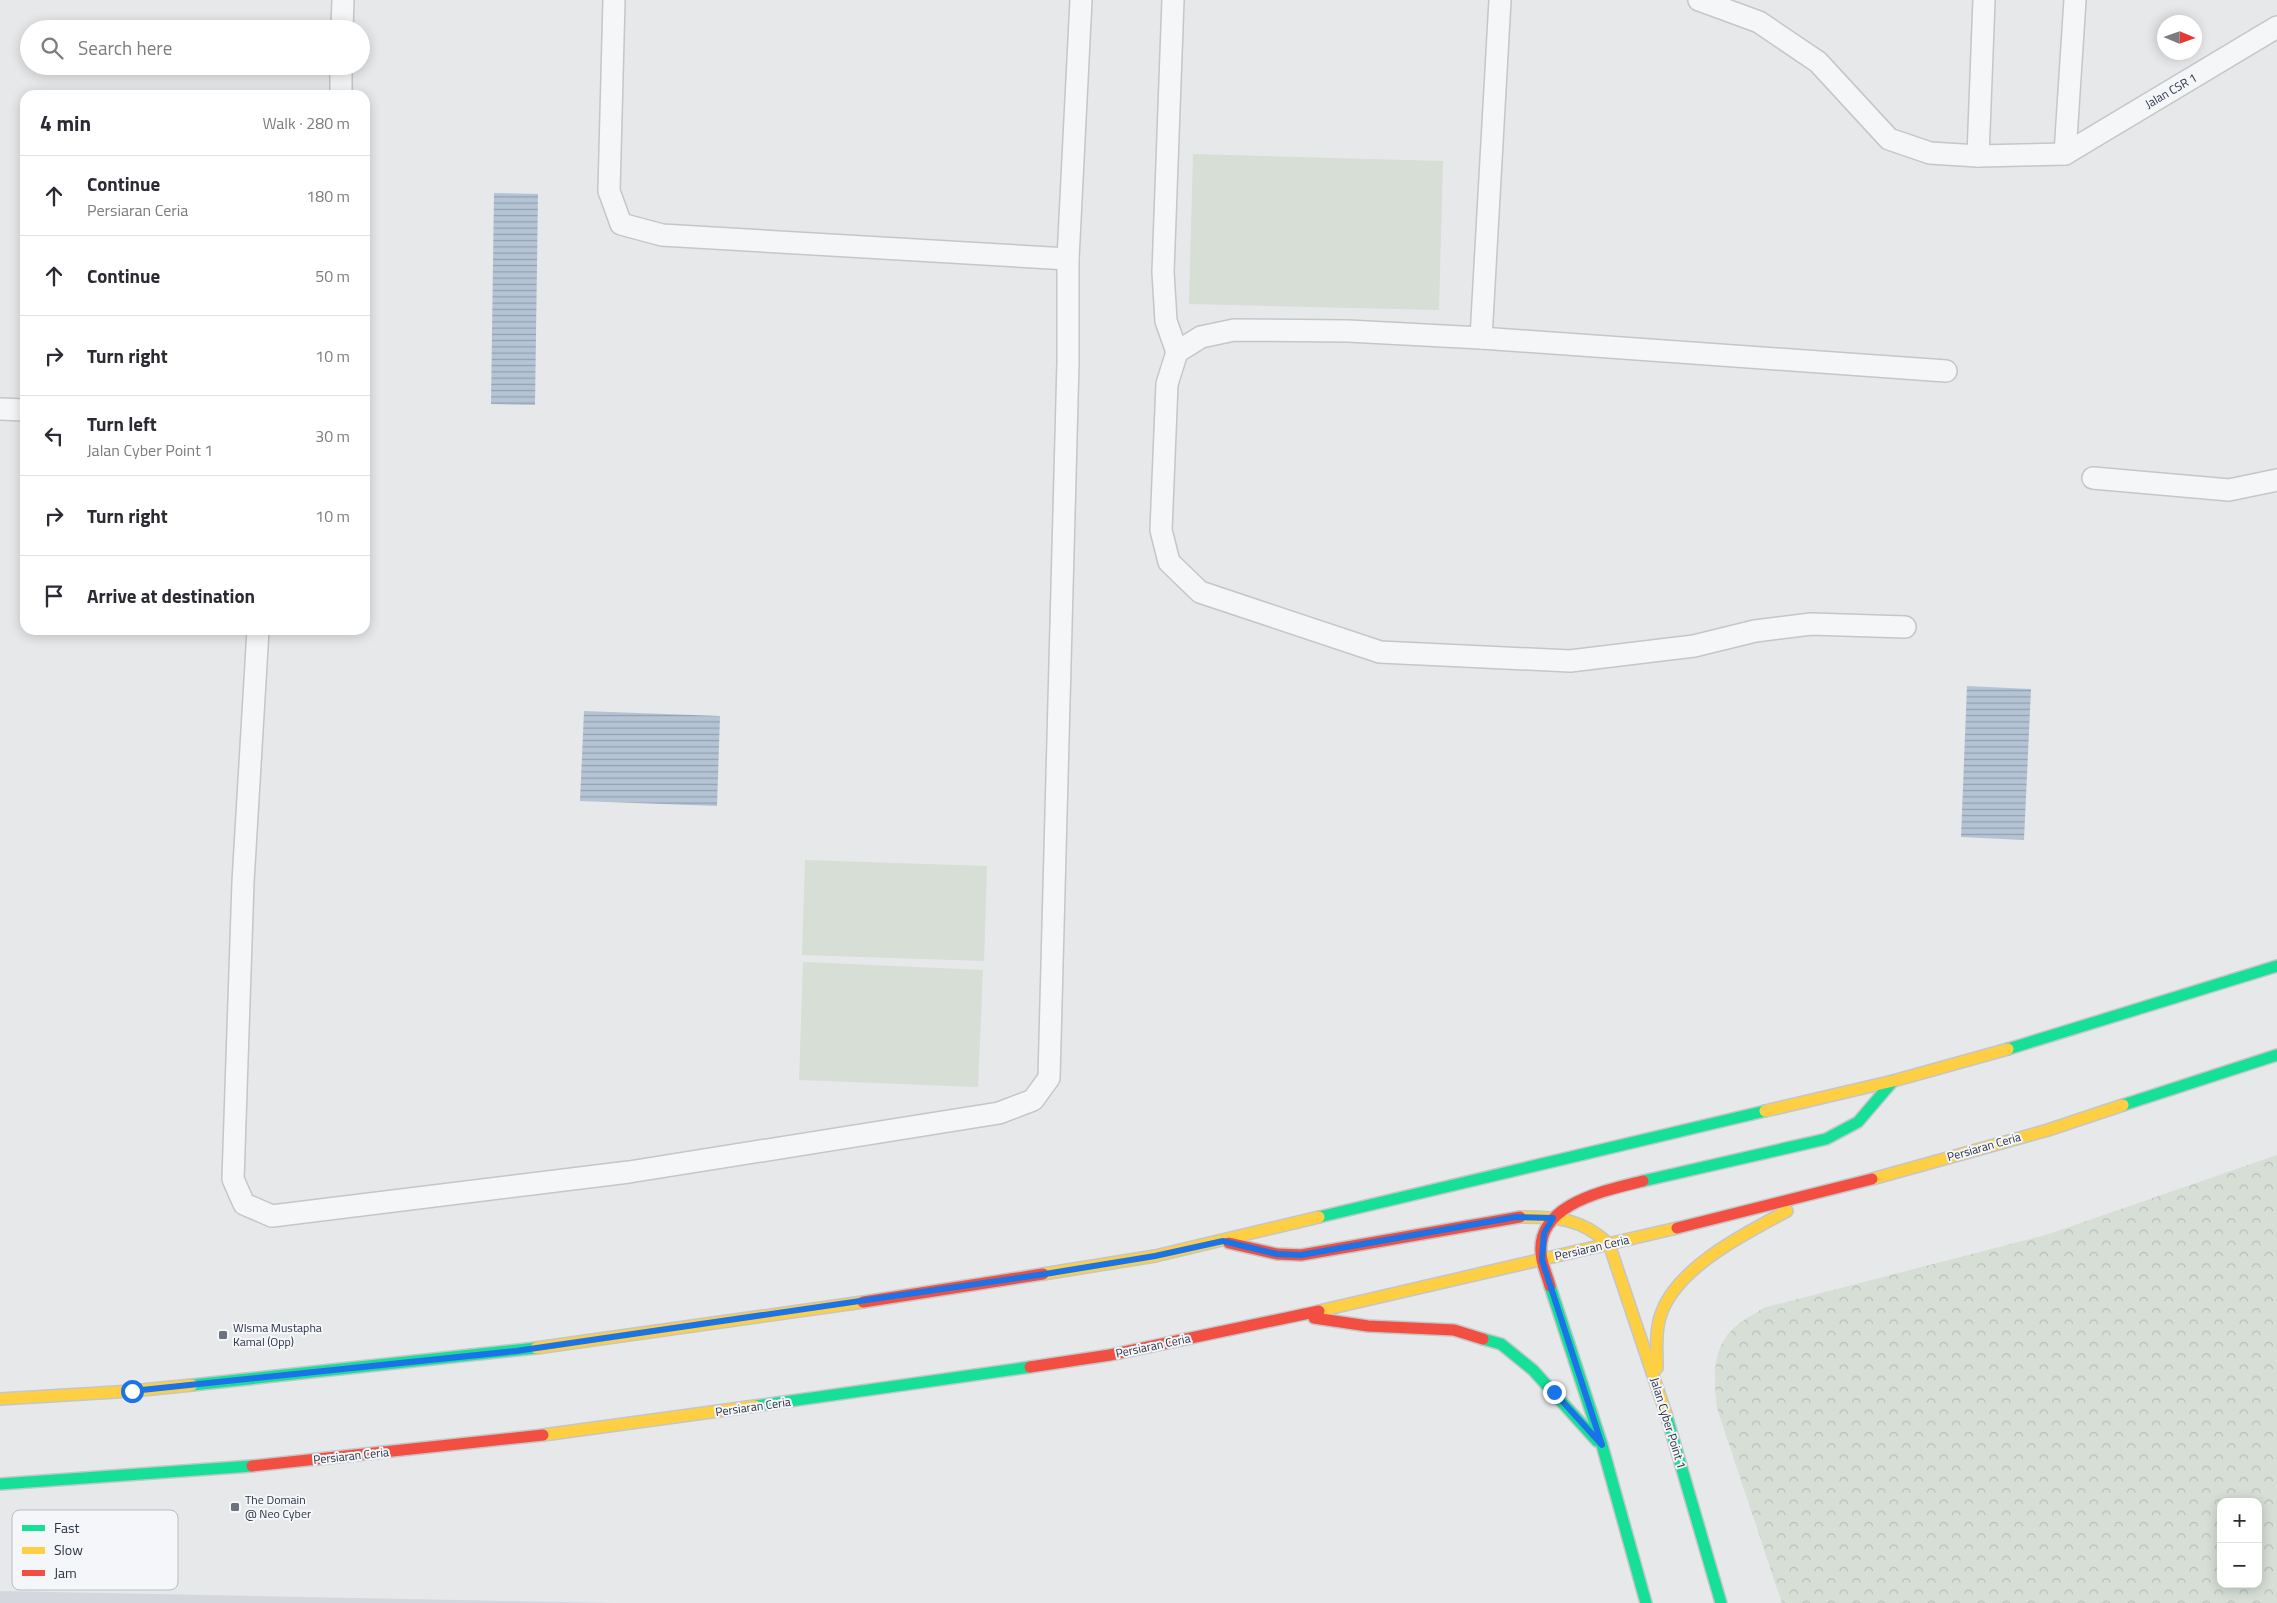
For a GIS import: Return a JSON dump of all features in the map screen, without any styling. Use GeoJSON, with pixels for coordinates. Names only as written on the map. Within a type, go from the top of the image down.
{"type":"FeatureCollection","features":[{"type":"Feature","properties":{"kind":"street"},"geometry":{"type":"LineString","coordinates":[[0,1399],[132,1391],[516,1351],[1035,1276],[1155,1256],[1893,1081],[1981,1058],[2277,966]]}},
{"type":"Feature","properties":{"kind":"street","name":"Persiaran Ceria"},"geometry":{"type":"LineString","coordinates":[[0,1484],[210,1471],[606,1428],[1110,1355],[1296,1316],[1822,1193],[2048,1130],[2277,1055]]}},
{"type":"Feature","properties":{"kind":"street"},"geometry":{"type":"LineString","coordinates":[[1646,1603],[1602,1445],[1542,1260],[1544,1233],[1553,1218],[1588,1199],[1638,1182],[1826,1139],[1849,1130],[1864,1119],[1893,1081]]}},
{"type":"Feature","properties":{"kind":"street"},"geometry":{"type":"LineString","coordinates":[[1658,1387],[1657,1341],[1664,1308],[1672,1294],[1706,1262],[1754,1229],[1822,1193]]}},
{"type":"Feature","properties":{"kind":"street"},"geometry":{"type":"LineString","coordinates":[[1223,1241],[1277,1254],[1301,1255],[1516,1217],[1553,1218],[1575,1222],[1595,1231],[1609,1244]]}},
{"type":"Feature","properties":{"kind":"street","name":"Jalan Cyber Point 1"},"geometry":{"type":"LineString","coordinates":[[1609,1244],[1658,1387],[1721,1603]]}},
{"type":"Feature","properties":{"kind":"street"},"geometry":{"type":"LineString","coordinates":[[1296,1316],[1368,1326],[1454,1330],[1501,1344],[1533,1370],[1602,1445]]}},
{"type":"Feature","properties":{"kind":"lane"},"geometry":{"type":"LineString","coordinates":[[342,20],[343,0]]}},
{"type":"Feature","properties":{"kind":"lane"},"geometry":{"type":"LineString","coordinates":[[614,0],[609,191],[621,224],[662,235],[1068,259]]}},
{"type":"Feature","properties":{"kind":"lane"},"geometry":{"type":"LineString","coordinates":[[258,635],[243,882],[233,1179],[244,1204],[272,1216],[629,1172],[999,1113],[1033,1100],[1049,1078],[1068,362],[1068,259],[1081,0]]}},
{"type":"Feature","properties":{"kind":"lane"},"geometry":{"type":"LineString","coordinates":[[1173,0],[1164,272],[1166,321],[1177,352],[1167,384],[1161,530],[1169,562],[1200,592],[1380,652],[1409,654],[1570,661],[1694,646],[1755,630],[1811,624],[1905,628]]}},
{"type":"Feature","properties":{"kind":"lane"},"geometry":{"type":"LineString","coordinates":[[1481,338],[1500,0]]}},
{"type":"Feature","properties":{"kind":"lane"},"geometry":{"type":"LineString","coordinates":[[1699,0],[1759,22],[1818,62],[1889,140],[1930,153],[1978,156],[2065,154],[2075,0]]}},
{"type":"Feature","properties":{"kind":"lane"},"geometry":{"type":"LineString","coordinates":[[1978,156],[1984,0]]}},
{"type":"Feature","properties":{"kind":"lane","name":"Jalan CSR 1"},"geometry":{"type":"LineString","coordinates":[[2065,154],[2277,27]]}},
{"type":"Feature","properties":{"kind":"lane"},"geometry":{"type":"LineString","coordinates":[[340,90],[341,75]]}},
{"type":"Feature","properties":{"kind":"lane"},"geometry":{"type":"LineString","coordinates":[[1177,352],[1201,337],[1234,330],[1348,332],[1481,338],[1946,371]]}},
{"type":"Feature","properties":{"kind":"lane"},"geometry":{"type":"LineString","coordinates":[[0,409],[20,410]]}},
{"type":"Feature","properties":{"kind":"lane"},"geometry":{"type":"LineString","coordinates":[[2093,478],[2229,490],[2277,480]]}},
{"type":"Feature","properties":{"kind":"shaded area"},"geometry":{"type":"Polygon","coordinates":[[[0,1591],[458,1600],[614,1603],[0,1603],[0,1591]]]}},
{"type":"Feature","properties":{"kind":"green space"},"geometry":{"type":"Polygon","coordinates":[[[1193,154],[1443,161],[1439,310],[1189,304],[1193,154]]]}},
{"type":"Feature","properties":{"kind":"green space"},"geometry":{"type":"Polygon","coordinates":[[[805,860],[987,866],[984,961],[802,955],[805,860]]]}},
{"type":"Feature","properties":{"kind":"green space"},"geometry":{"type":"Polygon","coordinates":[[[803,962],[983,970],[978,1087],[799,1080],[803,962]]]}},
{"type":"Feature","properties":{"kind":"green space"},"geometry":{"type":"Polygon","coordinates":[[[2277,1155],[2277,1603],[1782,1603],[1717,1408],[1715,1387],[1716,1365],[1721,1345],[1737,1325],[1763,1308],[2046,1235],[2277,1155]]]}},
{"type":"Feature","properties":{"kind":"water"},"geometry":{"type":"Polygon","coordinates":[[[494,193],[538,194],[535,405],[491,404],[494,193]]]}},
{"type":"Feature","properties":{"kind":"water"},"geometry":{"type":"Polygon","coordinates":[[[1967,686],[2031,689],[2024,840],[1961,837],[1967,686]]]}},
{"type":"Feature","properties":{"kind":"water"},"geometry":{"type":"Polygon","coordinates":[[[584,711],[720,716],[717,806],[580,801],[584,711]]]}},
{"type":"Feature","properties":{"kind":"traffic: fast"},"geometry":{"type":"LineString","coordinates":[[2008,1049],[2277,966]]}},
{"type":"Feature","properties":{"kind":"traffic: fast"},"geometry":{"type":"LineString","coordinates":[[2123,1105],[2277,1055]]}},
{"type":"Feature","properties":{"kind":"traffic: fast"},"geometry":{"type":"LineString","coordinates":[[1643,1181],[1826,1139],[1858,1122],[1893,1081]]}},
{"type":"Feature","properties":{"kind":"traffic: fast"},"geometry":{"type":"LineString","coordinates":[[1319,1217],[1765,1111]]}},
{"type":"Feature","properties":{"kind":"traffic: fast"},"geometry":{"type":"LineString","coordinates":[[1550,1286],[1602,1445],[1646,1603]]}},
{"type":"Feature","properties":{"kind":"traffic: fast"},"geometry":{"type":"LineString","coordinates":[[1483,1339],[1501,1344],[1533,1370],[1597,1441]]}},
{"type":"Feature","properties":{"kind":"traffic: fast"},"geometry":{"type":"LineString","coordinates":[[192,1385],[536,1348]]}},
{"type":"Feature","properties":{"kind":"traffic: fast"},"geometry":{"type":"LineString","coordinates":[[755,1406],[1030,1367]]}},
{"type":"Feature","properties":{"kind":"traffic: fast"},"geometry":{"type":"LineString","coordinates":[[1666,1414],[1721,1603]]}},
{"type":"Feature","properties":{"kind":"traffic: fast"},"geometry":{"type":"LineString","coordinates":[[0,1484],[252,1466]]}},
{"type":"Feature","properties":{"kind":"traffic: slow"},"geometry":{"type":"LineString","coordinates":[[1765,1111],[1893,1081],[2008,1049]]}},
{"type":"Feature","properties":{"kind":"traffic: slow"},"geometry":{"type":"LineString","coordinates":[[1872,1179],[2048,1130],[2123,1105]]}},
{"type":"Feature","properties":{"kind":"traffic: slow"},"geometry":{"type":"LineString","coordinates":[[1657,1368],[1659,1320],[1669,1297],[1682,1281],[1715,1253],[1787,1211]]}},
{"type":"Feature","properties":{"kind":"traffic: slow"},"geometry":{"type":"LineString","coordinates":[[1043,1274],[1155,1256],[1319,1217]]}},
{"type":"Feature","properties":{"kind":"traffic: slow"},"geometry":{"type":"LineString","coordinates":[[1520,1217],[1557,1219],[1578,1224],[1599,1235],[1609,1244],[1666,1414]]}},
{"type":"Feature","properties":{"kind":"traffic: slow"},"geometry":{"type":"LineString","coordinates":[[1319,1311],[1677,1228]]}},
{"type":"Feature","properties":{"kind":"traffic: slow"},"geometry":{"type":"LineString","coordinates":[[536,1348],[863,1302]]}},
{"type":"Feature","properties":{"kind":"traffic: slow"},"geometry":{"type":"LineString","coordinates":[[0,1399],[132,1391],[192,1385]]}},
{"type":"Feature","properties":{"kind":"traffic: slow"},"geometry":{"type":"LineString","coordinates":[[543,1435],[755,1406]]}},
{"type":"Feature","properties":{"kind":"traffic: jam"},"geometry":{"type":"LineString","coordinates":[[1677,1228],[1872,1179]]}},
{"type":"Feature","properties":{"kind":"traffic: jam"},"geometry":{"type":"LineString","coordinates":[[1550,1286],[1542,1260],[1542,1241],[1548,1226],[1559,1213],[1591,1196],[1643,1181]]}},
{"type":"Feature","properties":{"kind":"traffic: jam"},"geometry":{"type":"LineString","coordinates":[[1229,1243],[1277,1254],[1301,1255],[1520,1217]]}},
{"type":"Feature","properties":{"kind":"traffic: jam"},"geometry":{"type":"LineString","coordinates":[[863,1302],[1043,1274]]}},
{"type":"Feature","properties":{"kind":"traffic: jam"},"geometry":{"type":"LineString","coordinates":[[1030,1367],[1110,1355],[1319,1311]]}},
{"type":"Feature","properties":{"kind":"traffic: jam"},"geometry":{"type":"LineString","coordinates":[[1314,1318],[1368,1326],[1454,1330],[1483,1339]]}},
{"type":"Feature","properties":{"kind":"traffic: jam"},"geometry":{"type":"LineString","coordinates":[[252,1466],[543,1435]]}},
{"type":"Feature","properties":{"kind":"place","name":"WIsma Mustapha Kamal (Opp)"},"geometry":{"type":"Point","coordinates":[223,1335]}},
{"type":"Feature","properties":{"kind":"place","name":"The Domain @ Neo Cyber"},"geometry":{"type":"Point","coordinates":[235,1507]}},
{"type":"Feature","properties":{"kind":"route"},"geometry":{"type":"LineString","coordinates":[[132,1391],[516,1351],[885,1299],[1155,1256],[1223,1241],[1277,1254],[1301,1255],[1516,1217],[1553,1218],[1546,1226],[1544,1233],[1541,1246],[1542,1260],[1602,1445],[1554,1392]]}}]}
